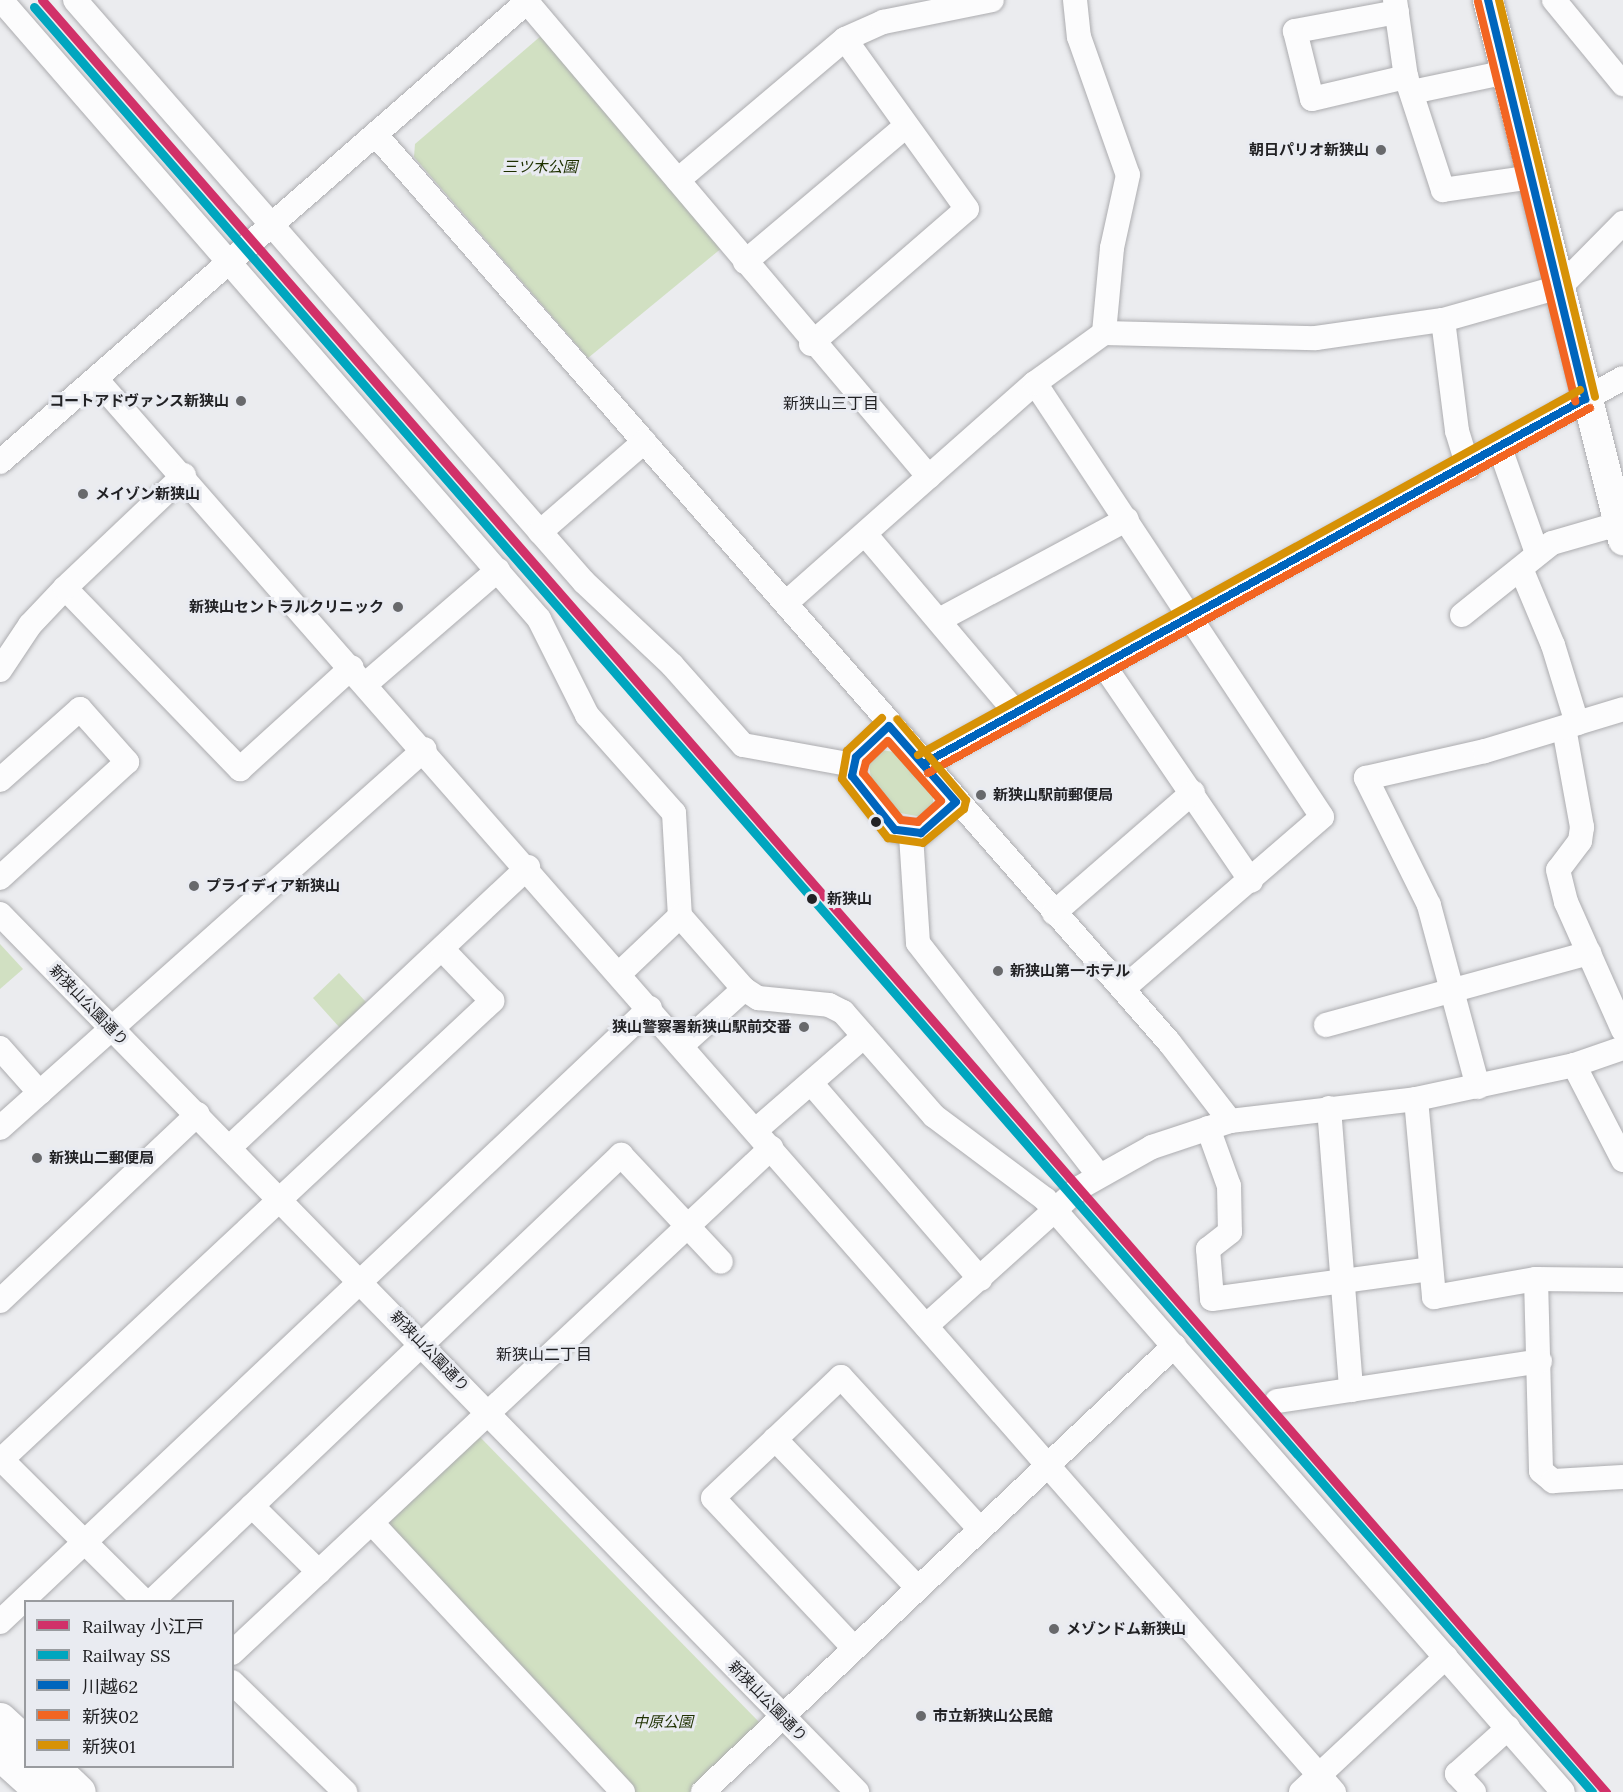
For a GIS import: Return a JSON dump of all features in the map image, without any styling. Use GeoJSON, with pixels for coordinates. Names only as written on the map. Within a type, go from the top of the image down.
{"type":"FeatureCollection","features":[{"type":"Feature","properties":{"kind":"highway"},"geometry":{"type":"LineString","coordinates":[[13,1733],[24,1755]]}},
{"type":"Feature","properties":{"kind":"highway"},"geometry":{"type":"LineString","coordinates":[[30,1768],[42,1792]]}},
{"type":"Feature","properties":{"kind":"highway"},"geometry":{"type":"LineString","coordinates":[[53,1768],[80,1792]]}},
{"type":"Feature","properties":{"kind":"main road"},"geometry":{"type":"LineString","coordinates":[[1488,0],[1560,287],[1585,399],[1616,487],[1621,532]]}},
{"type":"Feature","properties":{"kind":"street"},"geometry":{"type":"LineString","coordinates":[[1,0],[539,619],[588,715],[674,813],[680,916],[744,989],[758,998],[830,1005],[864,1036],[934,1116],[972,1139],[1055,1210],[1508,1728],[1556,1790]]}},
{"type":"Feature","properties":{"kind":"street"},"geometry":{"type":"LineString","coordinates":[[75,0],[540,532],[743,745],[853,765]]}},
{"type":"Feature","properties":{"kind":"street"},"geometry":{"type":"LineString","coordinates":[[678,180],[845,39],[883,21],[992,0]]}},
{"type":"Feature","properties":{"kind":"street"},"geometry":{"type":"LineString","coordinates":[[1075,0],[1079,37],[1128,175],[1112,248],[1104,333]]}},
{"type":"Feature","properties":{"kind":"street"},"geometry":{"type":"LineString","coordinates":[[1554,0],[1623,84]]}},
{"type":"Feature","properties":{"kind":"street"},"geometry":{"type":"LineString","coordinates":[[0,462],[528,1],[811,344],[929,477]]}},
{"type":"Feature","properties":{"kind":"street"},"geometry":{"type":"LineString","coordinates":[[1507,72],[1409,85],[1312,99],[1295,31],[1396,6],[1409,85],[1443,190],[1532,177]]}},
{"type":"Feature","properties":{"kind":"street"},"geometry":{"type":"LineString","coordinates":[[811,344],[967,209],[905,127],[845,39]]}},
{"type":"Feature","properties":{"kind":"street"},"geometry":{"type":"LineString","coordinates":[[745,262],[905,127]]}},
{"type":"Feature","properties":{"kind":"street"},"geometry":{"type":"LineString","coordinates":[[376,135],[786,603],[889,726],[1122,990],[1219,1124],[1229,1186],[1230,1232],[1208,1249],[1212,1299],[1430,1269]]}},
{"type":"Feature","properties":{"kind":"street"},"geometry":{"type":"LineString","coordinates":[[786,603],[1035,383],[1104,333],[1316,338],[1443,320],[1560,287],[1610,230],[1623,223]]}},
{"type":"Feature","properties":{"kind":"street"},"geometry":{"type":"LineString","coordinates":[[1443,320],[1457,431],[1468,467]]}},
{"type":"Feature","properties":{"kind":"street"},"geometry":{"type":"LineString","coordinates":[[923,764],[1194,619],[1623,378]]}},
{"type":"Feature","properties":{"kind":"street"},"geometry":{"type":"LineString","coordinates":[[96,379],[184,475],[425,749],[1326,1783]]}},
{"type":"Feature","properties":{"kind":"street"},"geometry":{"type":"LineString","coordinates":[[1035,383],[1194,619],[1322,817],[1251,881],[1122,990]]}},
{"type":"Feature","properties":{"kind":"street"},"geometry":{"type":"LineString","coordinates":[[540,532],[644,442]]}},
{"type":"Feature","properties":{"kind":"street"},"geometry":{"type":"LineString","coordinates":[[1500,448],[1571,725],[1582,827],[1580,841],[1558,870],[1589,953],[1623,1030]]}},
{"type":"Feature","properties":{"kind":"street"},"geometry":{"type":"LineString","coordinates":[[1,666],[30,625],[64,588],[184,475]]}},
{"type":"Feature","properties":{"kind":"street"},"geometry":{"type":"LineString","coordinates":[[939,620],[1127,519]]}},
{"type":"Feature","properties":{"kind":"street"},"geometry":{"type":"LineString","coordinates":[[1462,615],[1552,543],[1621,532]]}},
{"type":"Feature","properties":{"kind":"street"},"geometry":{"type":"LineString","coordinates":[[865,534],[1017,714]]}},
{"type":"Feature","properties":{"kind":"street"},"geometry":{"type":"LineString","coordinates":[[64,588],[240,769],[498,570]]}},
{"type":"Feature","properties":{"kind":"street"},"geometry":{"type":"LineString","coordinates":[[1106,667],[1193,792],[1251,881]]}},
{"type":"Feature","properties":{"kind":"street"},"geometry":{"type":"LineString","coordinates":[[0,780],[80,709],[127,762],[0,878]]}},
{"type":"Feature","properties":{"kind":"street"},"geometry":{"type":"LineString","coordinates":[[1478,1087],[1454,989],[1414,867],[1366,778],[1571,725],[1623,709]]}},
{"type":"Feature","properties":{"kind":"street"},"geometry":{"type":"LineString","coordinates":[[889,726],[853,765],[852,776],[896,830],[911,835]]}},
{"type":"Feature","properties":{"kind":"street"},"geometry":{"type":"LineString","coordinates":[[0,1128],[425,749]]}},
{"type":"Feature","properties":{"kind":"street"},"geometry":{"type":"LineString","coordinates":[[1054,913],[1193,792]]}},
{"type":"Feature","properties":{"kind":"street"},"geometry":{"type":"LineString","coordinates":[[911,835],[956,802]]}},
{"type":"Feature","properties":{"kind":"street"},"geometry":{"type":"LineString","coordinates":[[911,835],[920,946],[977,1011],[1098,1174]]}},
{"type":"Feature","properties":{"kind":"street"},"geometry":{"type":"LineString","coordinates":[[230,1147],[443,950],[528,867]]}},
{"type":"Feature","properties":{"kind":"street","name":"新狭山公園通り"},"geometry":{"type":"LineString","coordinates":[[0,914],[422,1342],[857,1792]]}},
{"type":"Feature","properties":{"kind":"street"},"geometry":{"type":"LineString","coordinates":[[619,974],[680,916]]}},
{"type":"Feature","properties":{"kind":"street"},"geometry":{"type":"LineString","coordinates":[[143,1600],[84,1539],[0,1460],[278,1197],[492,1001],[443,950]]}},
{"type":"Feature","properties":{"kind":"street"},"geometry":{"type":"LineString","coordinates":[[1326,1025],[1589,953]]}},
{"type":"Feature","properties":{"kind":"street"},"geometry":{"type":"LineString","coordinates":[[682,1045],[744,989]]}},
{"type":"Feature","properties":{"kind":"street"},"geometry":{"type":"LineString","coordinates":[[0,1622],[84,1539],[362,1281],[650,1008]]}},
{"type":"Feature","properties":{"kind":"street"},"geometry":{"type":"LineString","coordinates":[[756,1130],[864,1036]]}},
{"type":"Feature","properties":{"kind":"street"},"geometry":{"type":"LineString","coordinates":[[0,1048],[40,1093]]}},
{"type":"Feature","properties":{"kind":"street"},"geometry":{"type":"LineString","coordinates":[[926,1326],[1098,1174],[1219,1124],[1329,1108],[1416,1099],[1574,1065],[1623,1048]]}},
{"type":"Feature","properties":{"kind":"street"},"geometry":{"type":"LineString","coordinates":[[1574,1065],[1623,1160]]}},
{"type":"Feature","properties":{"kind":"street"},"geometry":{"type":"LineString","coordinates":[[812,1083],[980,1279]]}},
{"type":"Feature","properties":{"kind":"street"},"geometry":{"type":"LineString","coordinates":[[1416,1099],[1434,1297],[1536,1279],[1623,1280]]}},
{"type":"Feature","properties":{"kind":"street"},"geometry":{"type":"LineString","coordinates":[[1329,1108],[1351,1390]]}},
{"type":"Feature","properties":{"kind":"street"},"geometry":{"type":"LineString","coordinates":[[0,1301],[198,1114]]}},
{"type":"Feature","properties":{"kind":"street"},"geometry":{"type":"LineString","coordinates":[[234,1651],[372,1523],[488,1410],[771,1148]]}},
{"type":"Feature","properties":{"kind":"street"},"geometry":{"type":"LineString","coordinates":[[153,1600],[621,1155],[721,1262]]}},
{"type":"Feature","properties":{"kind":"street"},"geometry":{"type":"LineString","coordinates":[[1536,1279],[1540,1361],[1541,1471],[1553,1481],[1623,1477]]}},
{"type":"Feature","properties":{"kind":"street"},"geometry":{"type":"LineString","coordinates":[[703,1792],[853,1647],[1174,1346]]}},
{"type":"Feature","properties":{"kind":"street"},"geometry":{"type":"LineString","coordinates":[[1277,1401],[1540,1361]]}},
{"type":"Feature","properties":{"kind":"street"},"geometry":{"type":"LineString","coordinates":[[853,1647],[713,1498],[775,1439],[841,1377],[979,1528]]}},
{"type":"Feature","properties":{"kind":"street"},"geometry":{"type":"LineString","coordinates":[[775,1439],[917,1587]]}},
{"type":"Feature","properties":{"kind":"street"},"geometry":{"type":"LineString","coordinates":[[252,1506],[319,1572]]}},
{"type":"Feature","properties":{"kind":"street"},"geometry":{"type":"LineString","coordinates":[[372,1523],[623,1792]]}},
{"type":"Feature","properties":{"kind":"street"},"geometry":{"type":"LineString","coordinates":[[1301,1792],[1326,1783],[1446,1657]]}},
{"type":"Feature","properties":{"kind":"street"},"geometry":{"type":"LineString","coordinates":[[234,1684],[345,1792]]}},
{"type":"Feature","properties":{"kind":"street"},"geometry":{"type":"LineString","coordinates":[[1474,1792],[1457,1774],[1508,1728]]}},
{"type":"Feature","properties":{"kind":"green space","name":"三ツ木公園"},"geometry":{"type":"Polygon","coordinates":[[[542,35],[723,247],[588,358],[414,157],[415,144],[542,35]]]}},
{"type":"Feature","properties":{"kind":"green space"},"geometry":{"type":"Polygon","coordinates":[[[881,750],[901,753],[933,791],[933,804],[922,817],[900,813],[871,780],[869,763],[881,750]]]}},
{"type":"Feature","properties":{"kind":"green space"},"geometry":{"type":"Polygon","coordinates":[[[0,944],[23,969],[0,989],[0,944]]]}},
{"type":"Feature","properties":{"kind":"green space"},"geometry":{"type":"Polygon","coordinates":[[[339,973],[366,1002],[340,1028],[313,998],[339,973]]]}},
{"type":"Feature","properties":{"kind":"green space","name":"中原公園"},"geometry":{"type":"Polygon","coordinates":[[[479,1436],[761,1724],[690,1792],[634,1792],[390,1529],[390,1522],[479,1436]]]}},
{"type":"Feature","properties":{"kind":"rail line","name":"小江戸"},"geometry":{"type":"LineString","coordinates":[[42,0],[1606,1792]]}},
{"type":"Feature","properties":{"kind":"rail line","name":"SS"},"geometry":{"type":"LineString","coordinates":[[34,7],[1592,1792]]}},
{"type":"Feature","properties":{"kind":"transit line","name":"川越62"},"geometry":{"type":"LineString","coordinates":[[1488,0],[1585,399]]}},
{"type":"Feature","properties":{"kind":"transit line","name":"新狭01"},"geometry":{"type":"LineString","coordinates":[[1499,0],[1595,397]]}},
{"type":"Feature","properties":{"kind":"transit line","name":"新狭02"},"geometry":{"type":"LineString","coordinates":[[1478,2],[1575,401]]}},
{"type":"Feature","properties":{"kind":"transit line","name":"新狭01"},"geometry":{"type":"LineString","coordinates":[[918,755],[1580,390]]}},
{"type":"Feature","properties":{"kind":"transit line","name":"川越62"},"geometry":{"type":"LineString","coordinates":[[923,764],[1585,399]]}},
{"type":"Feature","properties":{"kind":"transit line","name":"新狭02"},"geometry":{"type":"LineString","coordinates":[[928,773],[1590,408]]}},
{"type":"Feature","properties":{"kind":"transit line","name":"新狭01"},"geometry":{"type":"LineString","coordinates":[[882,718],[847,751],[842,779],[888,838],[923,843],[964,809],[966,800],[897,719]]}},
{"type":"Feature","properties":{"kind":"transit line","name":"川越62"},"geometry":{"type":"LineString","coordinates":[[889,726],[956,802],[921,833],[895,830],[852,776],[856,757],[889,726]]}},
{"type":"Feature","properties":{"kind":"transit line","name":"新狭02"},"geometry":{"type":"LineString","coordinates":[[888,741],[941,801],[918,822],[901,820],[863,773],[866,762],[888,741]]}},
{"type":"Feature","properties":{"kind":"place","name":"朝日パリオ新狭山"},"geometry":{"type":"Point","coordinates":[1381,150]}},
{"type":"Feature","properties":{"kind":"place","name":"コートアドヴァンス新狭山"},"geometry":{"type":"Point","coordinates":[241,401]}},
{"type":"Feature","properties":{"kind":"place","name":"メイゾン新狭山"},"geometry":{"type":"Point","coordinates":[83,494]}},
{"type":"Feature","properties":{"kind":"place","name":"新狭山セントラルクリニック"},"geometry":{"type":"Point","coordinates":[398,607]}},
{"type":"Feature","properties":{"kind":"place","name":"新狭山駅前郵便局"},"geometry":{"type":"Point","coordinates":[981,795]}},
{"type":"Feature","properties":{"kind":"place","name":"プライディア新狭山"},"geometry":{"type":"Point","coordinates":[194,886]}},
{"type":"Feature","properties":{"kind":"place","name":"新狭山"},"geometry":{"type":"Point","coordinates":[812,899]}},
{"type":"Feature","properties":{"kind":"place","name":"新狭山第一ホテル"},"geometry":{"type":"Point","coordinates":[998,971]}},
{"type":"Feature","properties":{"kind":"place","name":"狭山警察署新狭山駅前交番"},"geometry":{"type":"Point","coordinates":[804,1027]}},
{"type":"Feature","properties":{"kind":"place","name":"新狭山二郵便局"},"geometry":{"type":"Point","coordinates":[37,1158]}},
{"type":"Feature","properties":{"kind":"place","name":"メゾンドム新狭山"},"geometry":{"type":"Point","coordinates":[1054,1629]}},
{"type":"Feature","properties":{"kind":"place","name":"市立新狭山公民館"},"geometry":{"type":"Point","coordinates":[921,1716]}},
{"type":"Feature","properties":{"kind":"district","name":"新狭山三丁目"},"geometry":{"type":"Point","coordinates":[831,403]}},
{"type":"Feature","properties":{"kind":"district","name":"新狭山二丁目"},"geometry":{"type":"Point","coordinates":[544,1354]}}]}
